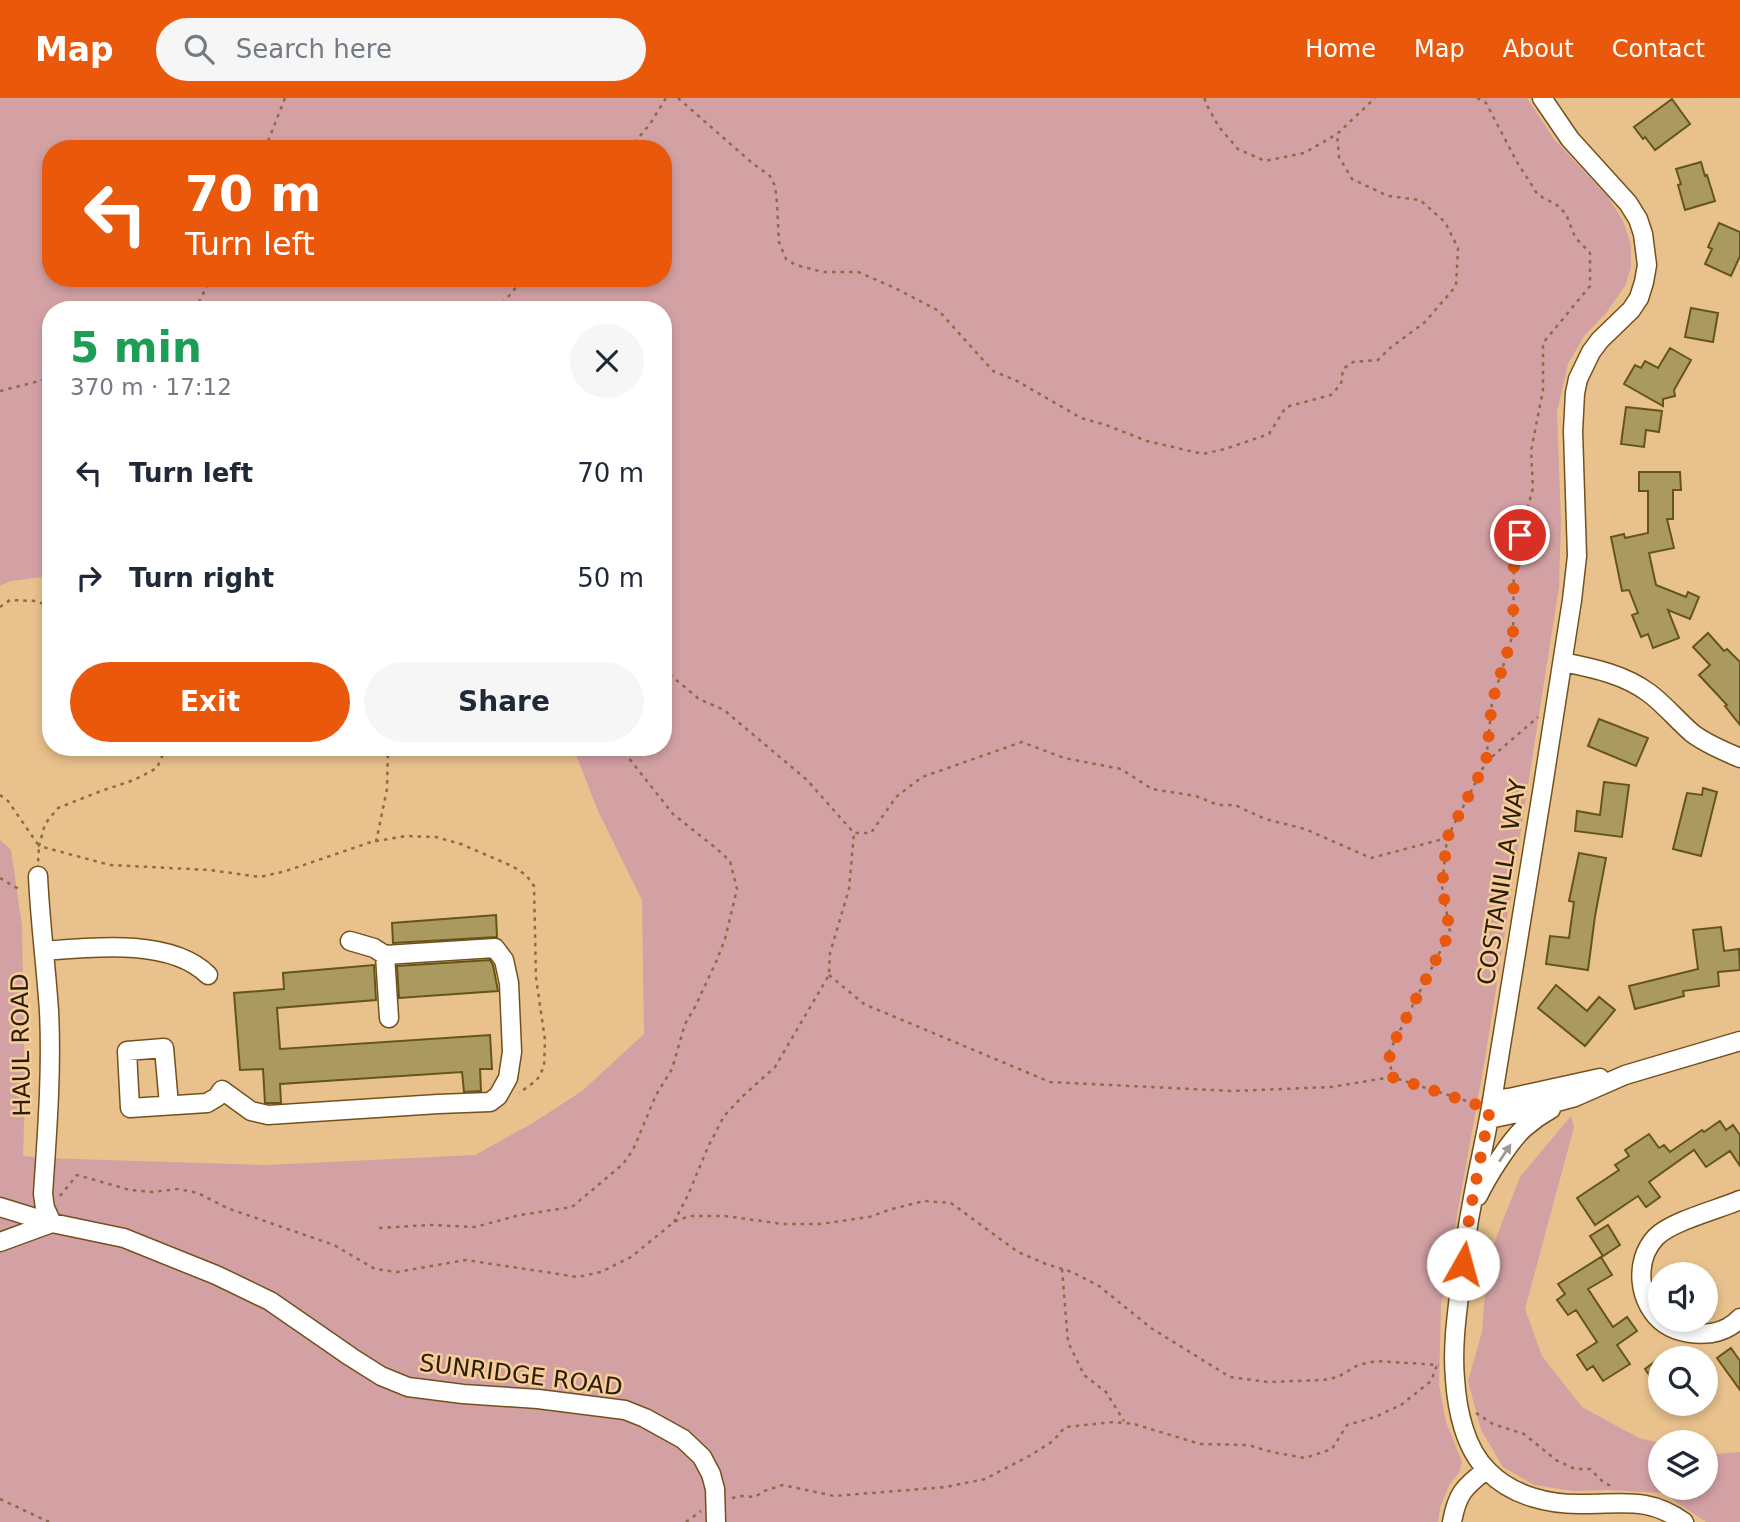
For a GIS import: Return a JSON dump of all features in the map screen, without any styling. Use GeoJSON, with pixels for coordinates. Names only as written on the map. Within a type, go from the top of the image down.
{"type":"FeatureCollection","features":[{"type":"Feature","properties":{"kind":"street","name":"COSTANILLA WAY"},"geometry":{"type":"LineString","coordinates":[[1490,1109],[1572,600],[1577,556],[1573,431],[1575,393],[1578,379],[1591,352],[1639,298],[1647,265],[1643,233],[1628,203],[1570,139],[1542,98]]}},
{"type":"Feature","properties":{"kind":"street"},"geometry":{"type":"LineString","coordinates":[[1563,662],[1626,679],[1648,692],[1693,734],[1740,758]]}},
{"type":"Feature","properties":{"kind":"street","name":"HAUL ROAD"},"geometry":{"type":"LineString","coordinates":[[38,876],[49,1013],[43,1194],[49,1218]]}},
{"type":"Feature","properties":{"kind":"street"},"geometry":{"type":"LineString","coordinates":[[169,1105],[207,1104],[222,1090],[251,1111],[268,1115],[490,1102],[498,1096],[508,1078],[513,1052],[509,983],[504,960],[495,948],[385,955],[374,947],[350,940]]}},
{"type":"Feature","properties":{"kind":"street"},"geometry":{"type":"LineString","coordinates":[[44,951],[110,946],[151,950],[178,958],[208,975]]}},
{"type":"Feature","properties":{"kind":"street"},"geometry":{"type":"LineString","coordinates":[[385,955],[389,1018]]}},
{"type":"Feature","properties":{"kind":"street"},"geometry":{"type":"LineString","coordinates":[[1470,1212],[1484,1183],[1524,1128],[1542,1114],[1625,1075],[1740,1041]]}},
{"type":"Feature","properties":{"kind":"street"},"geometry":{"type":"LineString","coordinates":[[1625,1075],[1594,1078],[1509,1098],[1490,1109],[1470,1212],[1457,1315],[1446,1365],[1466,1435],[1474,1452],[1486,1470],[1511,1488],[1560,1504],[1636,1502],[1670,1513],[1684,1522]]}},
{"type":"Feature","properties":{"kind":"street"},"geometry":{"type":"LineString","coordinates":[[1490,1109],[1513,1114],[1575,1097]]}},
{"type":"Feature","properties":{"kind":"street"},"geometry":{"type":"LineString","coordinates":[[1740,1200],[1669,1228],[1656,1237],[1647,1249],[1641,1268],[1649,1306],[1665,1324],[1676,1329],[1704,1334],[1723,1331],[1740,1318]]}},
{"type":"Feature","properties":{"kind":"street","name":"SUNRIDGE ROAD"},"geometry":{"type":"LineString","coordinates":[[0,1207],[124,1238],[216,1275],[270,1301],[351,1357],[382,1376],[408,1387],[625,1410],[645,1418],[683,1439],[702,1457],[711,1474],[716,1500],[716,1522]]}},
{"type":"Feature","properties":{"kind":"street"},"geometry":{"type":"LineString","coordinates":[[0,1241],[49,1218]]}},
{"type":"Feature","properties":{"kind":"street"},"geometry":{"type":"LineString","coordinates":[[1452,1522],[1458,1497],[1465,1487],[1486,1470]]}},
{"type":"Feature","properties":{"kind":"path"},"geometry":{"type":"LineString","coordinates":[[269,140],[285,98]]}},
{"type":"Feature","properties":{"kind":"path"},"geometry":{"type":"LineString","coordinates":[[637,140],[666,98]]}},
{"type":"Feature","properties":{"kind":"path"},"geometry":{"type":"LineString","coordinates":[[678,98],[770,176],[775,186],[779,242],[786,259],[796,265],[823,272],[858,272],[895,288],[939,311],[993,371],[1017,381],[1081,418],[1147,441],[1203,454],[1269,433],[1286,407],[1331,395],[1341,384],[1343,369],[1353,362],[1378,360],[1425,322],[1456,286],[1458,248],[1445,222],[1420,200],[1388,196],[1352,179],[1339,157],[1337,134]]}},
{"type":"Feature","properties":{"kind":"path"},"geometry":{"type":"LineString","coordinates":[[1205,98],[1219,127],[1238,149],[1265,161],[1304,153],[1337,134],[1375,98]]}},
{"type":"Feature","properties":{"kind":"path"},"geometry":{"type":"LineString","coordinates":[[1477,98],[1486,103],[1538,195],[1557,205],[1566,214],[1575,237],[1590,253],[1590,286],[1543,343],[1543,390],[1531,451],[1533,488],[1514,559],[1513,634],[1492,702],[1486,762]]}},
{"type":"Feature","properties":{"kind":"path"},"geometry":{"type":"LineString","coordinates":[[505,301],[516,287]]}},
{"type":"Feature","properties":{"kind":"path"},"geometry":{"type":"LineString","coordinates":[[0,391],[42,380]]}},
{"type":"Feature","properties":{"kind":"path"},"geometry":{"type":"LineString","coordinates":[[0,607],[10,600],[42,603]]}},
{"type":"Feature","properties":{"kind":"path"},"geometry":{"type":"LineString","coordinates":[[672,676],[699,699],[724,710],[807,780],[854,833],[849,889],[830,953],[829,975],[775,1067],[724,1116],[674,1222]]}},
{"type":"Feature","properties":{"kind":"path"},"geometry":{"type":"LineString","coordinates":[[1392,1077],[1389,1052],[1450,932],[1442,886],[1447,838],[1486,762],[1556,700]]}},
{"type":"Feature","properties":{"kind":"path"},"geometry":{"type":"LineString","coordinates":[[854,833],[871,833],[896,797],[922,777],[1022,742],[1063,758],[1121,769],[1152,789],[1196,796],[1218,805],[1236,805],[1265,819],[1305,829],[1371,858],[1447,838]]}},
{"type":"Feature","properties":{"kind":"path"},"geometry":{"type":"LineString","coordinates":[[38,876],[39,846],[46,824],[58,808],[134,780],[157,768],[162,756]]}},
{"type":"Feature","properties":{"kind":"path"},"geometry":{"type":"LineString","coordinates":[[376,842],[387,789],[388,756]]}},
{"type":"Feature","properties":{"kind":"path"},"geometry":{"type":"LineString","coordinates":[[379,1228],[431,1225],[475,1227],[520,1215],[572,1207],[623,1164],[633,1150],[656,1096],[672,1069],[685,1024],[716,962],[725,939],[737,889],[730,861],[673,814],[627,756]]}},
{"type":"Feature","properties":{"kind":"path"},"geometry":{"type":"LineString","coordinates":[[0,795],[8,801],[39,846],[110,864],[210,870],[260,877],[376,842],[406,836],[436,838],[461,844],[512,866],[526,875],[534,886],[536,978],[545,1040],[544,1067],[537,1080],[520,1093]]}},
{"type":"Feature","properties":{"kind":"path"},"geometry":{"type":"LineString","coordinates":[[0,878],[17,889],[39,897]]}},
{"type":"Feature","properties":{"kind":"path"},"geometry":{"type":"LineString","coordinates":[[829,975],[864,1004],[1050,1082],[1233,1091],[1331,1087],[1392,1077],[1490,1109]]}},
{"type":"Feature","properties":{"kind":"path"},"geometry":{"type":"LineString","coordinates":[[49,1218],[77,1175],[130,1190],[152,1192],[178,1189],[198,1194],[227,1208],[334,1245],[375,1269],[397,1272],[466,1260],[578,1277],[601,1272],[631,1257],[674,1222],[690,1216],[725,1216],[783,1224],[820,1224],[869,1216],[924,1201],[951,1203],[1018,1252],[1072,1272],[1099,1286],[1151,1328],[1230,1377],[1268,1382],[1323,1380],[1338,1377],[1357,1365],[1376,1361],[1446,1365]]}},
{"type":"Feature","properties":{"kind":"path"},"geometry":{"type":"LineString","coordinates":[[1062,1269],[1068,1342],[1084,1375],[1106,1392],[1125,1423]]}},
{"type":"Feature","properties":{"kind":"path"},"geometry":{"type":"LineString","coordinates":[[716,1500],[755,1497],[783,1486],[834,1496],[946,1487],[985,1479],[1054,1441],[1065,1427],[1114,1422],[1134,1424],[1200,1444],[1248,1445],[1305,1458],[1332,1449],[1347,1425],[1375,1417],[1401,1405],[1446,1365]]}},
{"type":"Feature","properties":{"kind":"path"},"geometry":{"type":"LineString","coordinates":[[1458,1403],[1493,1424],[1524,1434],[1556,1460],[1575,1469],[1590,1469],[1604,1483],[1620,1488]]}},
{"type":"Feature","properties":{"kind":"path"},"geometry":{"type":"LineString","coordinates":[[0,1499],[49,1522]]}},
{"type":"Feature","properties":{"kind":"shaded area"},"geometry":{"type":"Polygon","coordinates":[[[0,98],[1527,98],[1554,139],[1608,197],[1623,221],[1631,245],[1631,267],[1625,286],[1606,313],[1584,336],[1568,364],[1557,412],[1561,521],[1559,587],[1486,1053],[1441,1305],[1439,1385],[1446,1422],[1462,1462],[1459,1473],[1449,1485],[1438,1522],[0,1522],[0,840],[11,850],[22,926],[25,1092],[23,1156],[266,1165],[475,1155],[533,1123],[582,1091],[644,1034],[642,900],[598,811],[577,756],[672,756],[672,301],[42,301],[42,577],[10,581],[0,586],[0,98]]]}},
{"type":"Feature","properties":{"kind":"shaded area"},"geometry":{"type":"Polygon","coordinates":[[[1571,1116],[1574,1127],[1525,1309],[1542,1356],[1582,1407],[1639,1438],[1648,1440],[1648,1492],[1573,1491],[1534,1485],[1503,1467],[1481,1430],[1468,1381],[1482,1332],[1493,1246],[1520,1177],[1571,1116]]]}},
{"type":"Feature","properties":{"kind":"shaded area"},"geometry":{"type":"Polygon","coordinates":[[[1740,1452],[1740,1522],[1706,1522],[1673,1500],[1718,1500],[1718,1454],[1740,1452]]]}},
{"type":"Feature","properties":{"kind":"building"},"geometry":{"type":"Polygon","coordinates":[[[1672,99],[1690,124],[1655,150],[1634,127],[1672,99]]]}},
{"type":"Feature","properties":{"kind":"building"},"geometry":{"type":"Polygon","coordinates":[[[1701,162],[1715,201],[1685,210],[1676,169],[1701,162]]]}},
{"type":"Feature","properties":{"kind":"building"},"geometry":{"type":"Polygon","coordinates":[[[1719,223],[1740,232],[1740,256],[1731,276],[1705,264],[1712,249],[1708,247],[1719,223]]]}},
{"type":"Feature","properties":{"kind":"building"},"geometry":{"type":"Polygon","coordinates":[[[1691,308],[1718,313],[1713,342],[1685,337],[1691,308]]]}},
{"type":"Feature","properties":{"kind":"building"},"geometry":{"type":"Polygon","coordinates":[[[1670,348],[1691,360],[1674,390],[1675,396],[1663,399],[1663,406],[1624,384],[1635,365],[1641,368],[1645,361],[1658,368],[1670,348]]]}},
{"type":"Feature","properties":{"kind":"building"},"geometry":{"type":"Polygon","coordinates":[[[1626,407],[1662,411],[1659,432],[1646,430],[1644,447],[1621,444],[1626,407]]]}},
{"type":"Feature","properties":{"kind":"building"},"geometry":{"type":"Polygon","coordinates":[[[1639,472],[1680,472],[1681,490],[1673,490],[1673,519],[1667,519],[1674,548],[1649,553],[1656,585],[1686,597],[1688,592],[1699,597],[1690,619],[1668,610],[1679,638],[1653,648],[1648,634],[1641,637],[1632,615],[1638,613],[1629,590],[1622,591],[1611,537],[1624,534],[1625,538],[1648,533],[1648,491],[1639,491],[1639,472]]]}},
{"type":"Feature","properties":{"kind":"building"},"geometry":{"type":"Polygon","coordinates":[[[1708,633],[1724,651],[1727,649],[1740,662],[1740,725],[1725,706],[1727,705],[1699,675],[1710,665],[1693,647],[1708,633]]]}},
{"type":"Feature","properties":{"kind":"building"},"geometry":{"type":"Polygon","coordinates":[[[1599,719],[1648,738],[1636,766],[1588,746],[1599,719]]]}},
{"type":"Feature","properties":{"kind":"building"},"geometry":{"type":"Polygon","coordinates":[[[1604,782],[1629,785],[1622,837],[1575,831],[1577,811],[1600,815],[1604,782]]]}},
{"type":"Feature","properties":{"kind":"building"},"geometry":{"type":"Polygon","coordinates":[[[1703,788],[1717,792],[1701,856],[1673,849],[1687,793],[1702,795],[1703,788]]]}},
{"type":"Feature","properties":{"kind":"building"},"geometry":{"type":"Polygon","coordinates":[[[1579,853],[1606,858],[1588,970],[1546,964],[1550,936],[1569,938],[1574,902],[1569,901],[1579,853]]]}},
{"type":"Feature","properties":{"kind":"building"},"geometry":{"type":"Polygon","coordinates":[[[496,915],[497,937],[393,943],[392,923],[496,915]]]}},
{"type":"Feature","properties":{"kind":"building"},"geometry":{"type":"Polygon","coordinates":[[[1721,927],[1724,951],[1739,949],[1740,970],[1718,972],[1719,986],[1683,991],[1684,996],[1635,1009],[1629,986],[1698,969],[1693,930],[1721,927]]]}},
{"type":"Feature","properties":{"kind":"building"},"geometry":{"type":"Polygon","coordinates":[[[490,960],[498,991],[399,998],[397,966],[490,960]]]}},
{"type":"Feature","properties":{"kind":"building"},"geometry":{"type":"Polygon","coordinates":[[[374,965],[376,1000],[277,1008],[280,1049],[490,1035],[492,1069],[480,1069],[481,1091],[464,1092],[462,1072],[280,1084],[281,1103],[265,1103],[263,1069],[240,1070],[234,993],[284,989],[283,973],[374,965]]]}},
{"type":"Feature","properties":{"kind":"building"},"geometry":{"type":"Polygon","coordinates":[[[1556,985],[1587,1011],[1599,997],[1615,1010],[1585,1046],[1538,1008],[1556,985]]]}},
{"type":"Feature","properties":{"kind":"building"},"geometry":{"type":"Polygon","coordinates":[[[1720,1121],[1726,1130],[1733,1125],[1740,1135],[1740,1166],[1730,1151],[1706,1167],[1694,1150],[1649,1182],[1660,1197],[1646,1207],[1638,1196],[1595,1225],[1577,1198],[1619,1170],[1615,1165],[1629,1156],[1625,1150],[1649,1134],[1659,1148],[1664,1145],[1670,1152],[1720,1121]]]}},
{"type":"Feature","properties":{"kind":"building"},"geometry":{"type":"Polygon","coordinates":[[[1608,1225],[1620,1245],[1603,1256],[1590,1236],[1608,1225]]]}},
{"type":"Feature","properties":{"kind":"building"},"geometry":{"type":"Polygon","coordinates":[[[1601,1257],[1612,1275],[1588,1289],[1613,1327],[1627,1317],[1637,1331],[1617,1345],[1630,1364],[1603,1381],[1593,1366],[1587,1370],[1577,1355],[1597,1342],[1576,1310],[1568,1315],[1557,1300],[1565,1294],[1558,1284],[1601,1257]]]}},
{"type":"Feature","properties":{"kind":"building"},"geometry":{"type":"Polygon","coordinates":[[[1731,1348],[1740,1361],[1740,1390],[1718,1359],[1731,1348]]]}},
{"type":"Feature","properties":{"kind":"route"},"geometry":{"type":"LineString","coordinates":[[1463,1264],[1490,1109],[1392,1077],[1389,1052],[1450,932],[1442,886],[1447,838],[1486,762],[1492,702],[1513,634],[1514,559],[1520,535]]}}]}
